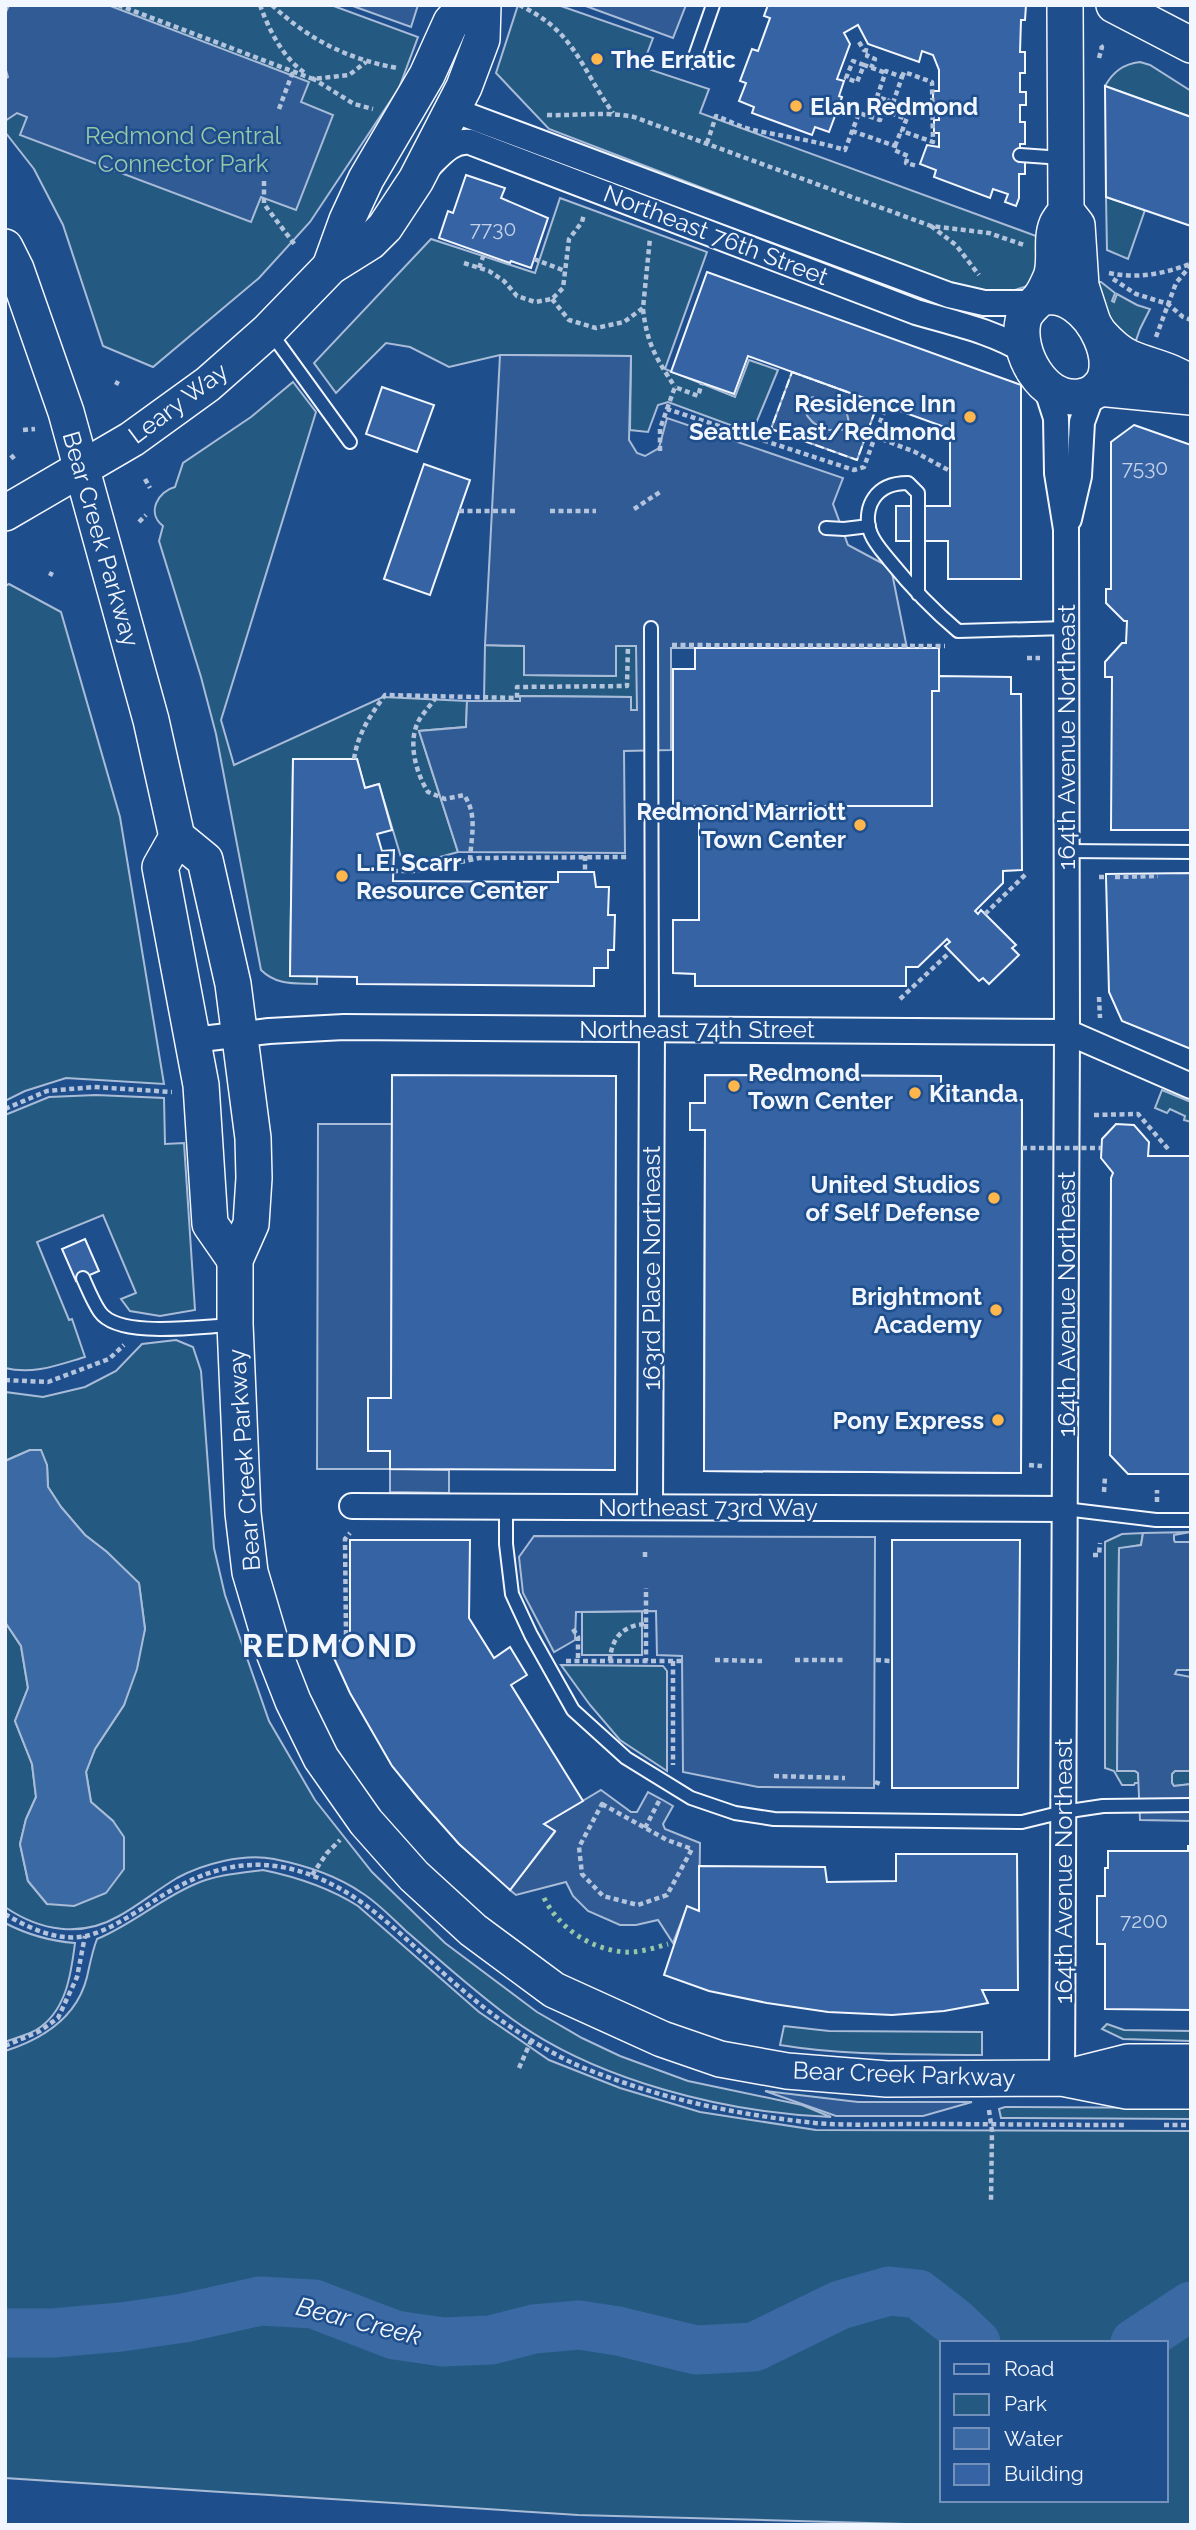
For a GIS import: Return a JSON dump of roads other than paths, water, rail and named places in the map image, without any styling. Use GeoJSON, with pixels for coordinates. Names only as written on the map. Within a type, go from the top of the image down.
{"type":"FeatureCollection","features":[{"type":"Feature","properties":{"kind":"main road","name":"Leary Way"},"geometry":{"type":"LineString","coordinates":[[330,267],[366,179],[427,75],[451,22],[467,5]]}},
{"type":"Feature","properties":{"kind":"main road","name":"Leary Way"},"geometry":{"type":"LineString","coordinates":[[5,513],[81,470],[168,414],[208,384],[269,330],[330,267],[370,242],[385,227],[416,180],[453,110],[482,39],[484,5]]}},
{"type":"Feature","properties":{"kind":"main road"},"geometry":{"type":"LineString","coordinates":[[1065,5],[1066,211],[1056,225],[1052,273],[1023,320],[1026,352],[1036,374],[1045,384],[1070,397],[1095,390],[1191,397]]}},
{"type":"Feature","properties":{"kind":"main road"},"geometry":{"type":"LineString","coordinates":[[1114,5],[1191,45]]}},
{"type":"Feature","properties":{"kind":"main road"},"geometry":{"type":"LineString","coordinates":[[347,220],[378,186],[421,120],[430,112],[442,108],[453,110]]}},
{"type":"Feature","properties":{"kind":"main road"},"geometry":{"type":"LineString","coordinates":[[1066,211],[1077,225],[1081,286],[1107,363],[1106,376],[1095,390]]}},
{"type":"Feature","properties":{"kind":"main road","name":"Bear Creek Parkway"},"geometry":{"type":"LineString","coordinates":[[5,247],[16,269],[66,412],[151,720],[177,837],[205,860],[233,984],[253,1138],[254,1178],[251,1224],[235,1260],[243,1513],[250,1572],[273,1650],[293,1701],[321,1758],[366,1822],[414,1876],[473,1930],[554,1990],[662,2039],[720,2059],[787,2071],[887,2078],[1062,2078],[1127,2091],[1191,2091]]}},
{"type":"Feature","properties":{"kind":"main road"},"geometry":{"type":"LineString","coordinates":[[1037,301],[1045,297],[1063,299],[1074,304],[1116,351],[1180,376],[1191,384]]}},
{"type":"Feature","properties":{"kind":"main road"},"geometry":{"type":"LineString","coordinates":[[177,837],[160,867],[201,1086],[210,1224],[235,1260]]}},
{"type":"Feature","properties":{"kind":"main road","name":"Bear Creek Parkway"},"geometry":{"type":"LineString","coordinates":[[1062,2078],[1128,2062],[1191,2062]]}},
{"type":"Feature","properties":{"kind":"street","name":"Northeast 76th Street"},"geometry":{"type":"LineString","coordinates":[[453,110],[949,295],[984,303],[1037,301]]}},
{"type":"Feature","properties":{"kind":"street","name":"Northeast 76th Street"},"geometry":{"type":"LineString","coordinates":[[416,180],[448,148],[464,141],[470,142],[916,312],[997,337],[1026,352]]}},
{"type":"Feature","properties":{"kind":"street","name":"164th Avenue Northeast"},"geometry":{"type":"LineString","coordinates":[[1045,384],[1056,418],[1057,473],[1066,530],[1067,1032],[1062,2078]]}},
{"type":"Feature","properties":{"kind":"street","name":"164th Avenue Northeast"},"geometry":{"type":"LineString","coordinates":[[1066,530],[1079,476],[1082,422],[1095,390]]}},
{"type":"Feature","properties":{"kind":"street","name":"Northeast 74th Street"},"geometry":{"type":"LineString","coordinates":[[193,1040],[344,1027],[1067,1032],[1191,1086]]}},
{"type":"Feature","properties":{"kind":"street","name":"163rd Place Northeast"},"geometry":{"type":"LineString","coordinates":[[650,1507],[652,1029]]}},
{"type":"Feature","properties":{"kind":"street","name":"Northeast 73rd Way"},"geometry":{"type":"LineString","coordinates":[[354,1518],[506,1507],[1065,1509]]}},
{"type":"Feature","properties":{"kind":"lane"},"geometry":{"type":"LineString","coordinates":[[693,62],[713,5]]}},
{"type":"Feature","properties":{"kind":"lane"},"geometry":{"type":"LineString","coordinates":[[1020,155],[1066,158]]}},
{"type":"Feature","properties":{"kind":"lane"},"geometry":{"type":"LineString","coordinates":[[269,330],[351,442]]}},
{"type":"Feature","properties":{"kind":"lane"},"geometry":{"type":"LineString","coordinates":[[918,594],[918,493],[908,483],[901,483],[881,490],[873,499],[869,510],[869,526],[878,546],[918,594],[958,631],[1066,628]]}},
{"type":"Feature","properties":{"kind":"lane"},"geometry":{"type":"LineString","coordinates":[[826,528],[844,530],[869,526]]}},
{"type":"Feature","properties":{"kind":"lane"},"geometry":{"type":"LineString","coordinates":[[651,628],[652,1029]]}},
{"type":"Feature","properties":{"kind":"lane"},"geometry":{"type":"LineString","coordinates":[[1066,851],[1191,852]]}},
{"type":"Feature","properties":{"kind":"lane"},"geometry":{"type":"LineString","coordinates":[[83,1278],[100,1312],[109,1321],[141,1329],[235,1324]]}},
{"type":"Feature","properties":{"kind":"lane"},"geometry":{"type":"LineString","coordinates":[[506,1507],[506,1544],[512,1594],[573,1710],[626,1758],[691,1798],[735,1814],[774,1819],[1022,1822],[1103,1806],[1191,1805]]}},
{"type":"Feature","properties":{"kind":"lane"},"geometry":{"type":"LineString","coordinates":[[1065,1509],[1156,1520],[1191,1520]]}},
{"type":"Feature","properties":{"kind":"water"},"geometry":{"type":"Polygon","coordinates":[[[813,397],[826,407],[846,409],[849,423],[845,429],[824,429],[808,417],[803,404],[813,397]]]}},
{"type":"Feature","properties":{"kind":"water"},"geometry":{"type":"Polygon","coordinates":[[[30,1450],[41,1450],[47,1465],[48,1487],[61,1507],[85,1535],[139,1583],[145,1629],[137,1669],[124,1705],[95,1749],[86,1772],[91,1802],[113,1821],[124,1837],[124,1869],[106,1893],[74,1906],[47,1904],[28,1881],[20,1844],[26,1819],[36,1797],[32,1764],[15,1721],[28,1688],[21,1646],[5,1622],[5,1461],[30,1450]]]}},
{"type":"Feature","properties":{"kind":"waterway","name":"Bear Creek"},"geometry":{"type":"LineString","coordinates":[[5,2333],[53,2333],[121,2327],[184,2318],[260,2301],[314,2304],[395,2335],[443,2342],[491,2340],[534,2329],[579,2325],[618,2331],[696,2350],[754,2347],[840,2305],[889,2291],[918,2294],[974,2341]]}},
{"type":"Feature","properties":{"kind":"waterway","name":"Bear Creek"},"geometry":{"type":"LineString","coordinates":[[1138,2341],[1191,2306]]}},
{"type":"Feature","properties":{"kind":"place","name":"The Erratic"},"geometry":{"type":"Point","coordinates":[597,59]}},
{"type":"Feature","properties":{"kind":"place","name":"Elan Redmond"},"geometry":{"type":"Point","coordinates":[796,106]}},
{"type":"Feature","properties":{"kind":"place","name":"Residence Inn Seattle East/Redmond"},"geometry":{"type":"Point","coordinates":[970,417]}},
{"type":"Feature","properties":{"kind":"place","name":"Redmond Marriott Town Center"},"geometry":{"type":"Point","coordinates":[860,825]}},
{"type":"Feature","properties":{"kind":"place","name":"L.E. Scarr Resource Center"},"geometry":{"type":"Point","coordinates":[342,876]}},
{"type":"Feature","properties":{"kind":"place","name":"Redmond Town Center"},"geometry":{"type":"Point","coordinates":[734,1086]}},
{"type":"Feature","properties":{"kind":"place","name":"Kitanda"},"geometry":{"type":"Point","coordinates":[915,1093]}},
{"type":"Feature","properties":{"kind":"place","name":"United Studios of Self Defense"},"geometry":{"type":"Point","coordinates":[994,1198]}},
{"type":"Feature","properties":{"kind":"place","name":"Brightmont Academy"},"geometry":{"type":"Point","coordinates":[996,1310]}},
{"type":"Feature","properties":{"kind":"place","name":"Pony Express"},"geometry":{"type":"Point","coordinates":[998,1420]}},
{"type":"Feature","properties":{"kind":"district","name":"REDMOND"},"geometry":{"type":"Point","coordinates":[330,1645]}},
{"type":"Feature","properties":{"kind":"park label","name":"Redmond Central Connector Park"},"geometry":{"type":"Point","coordinates":[183,149]}}]}
